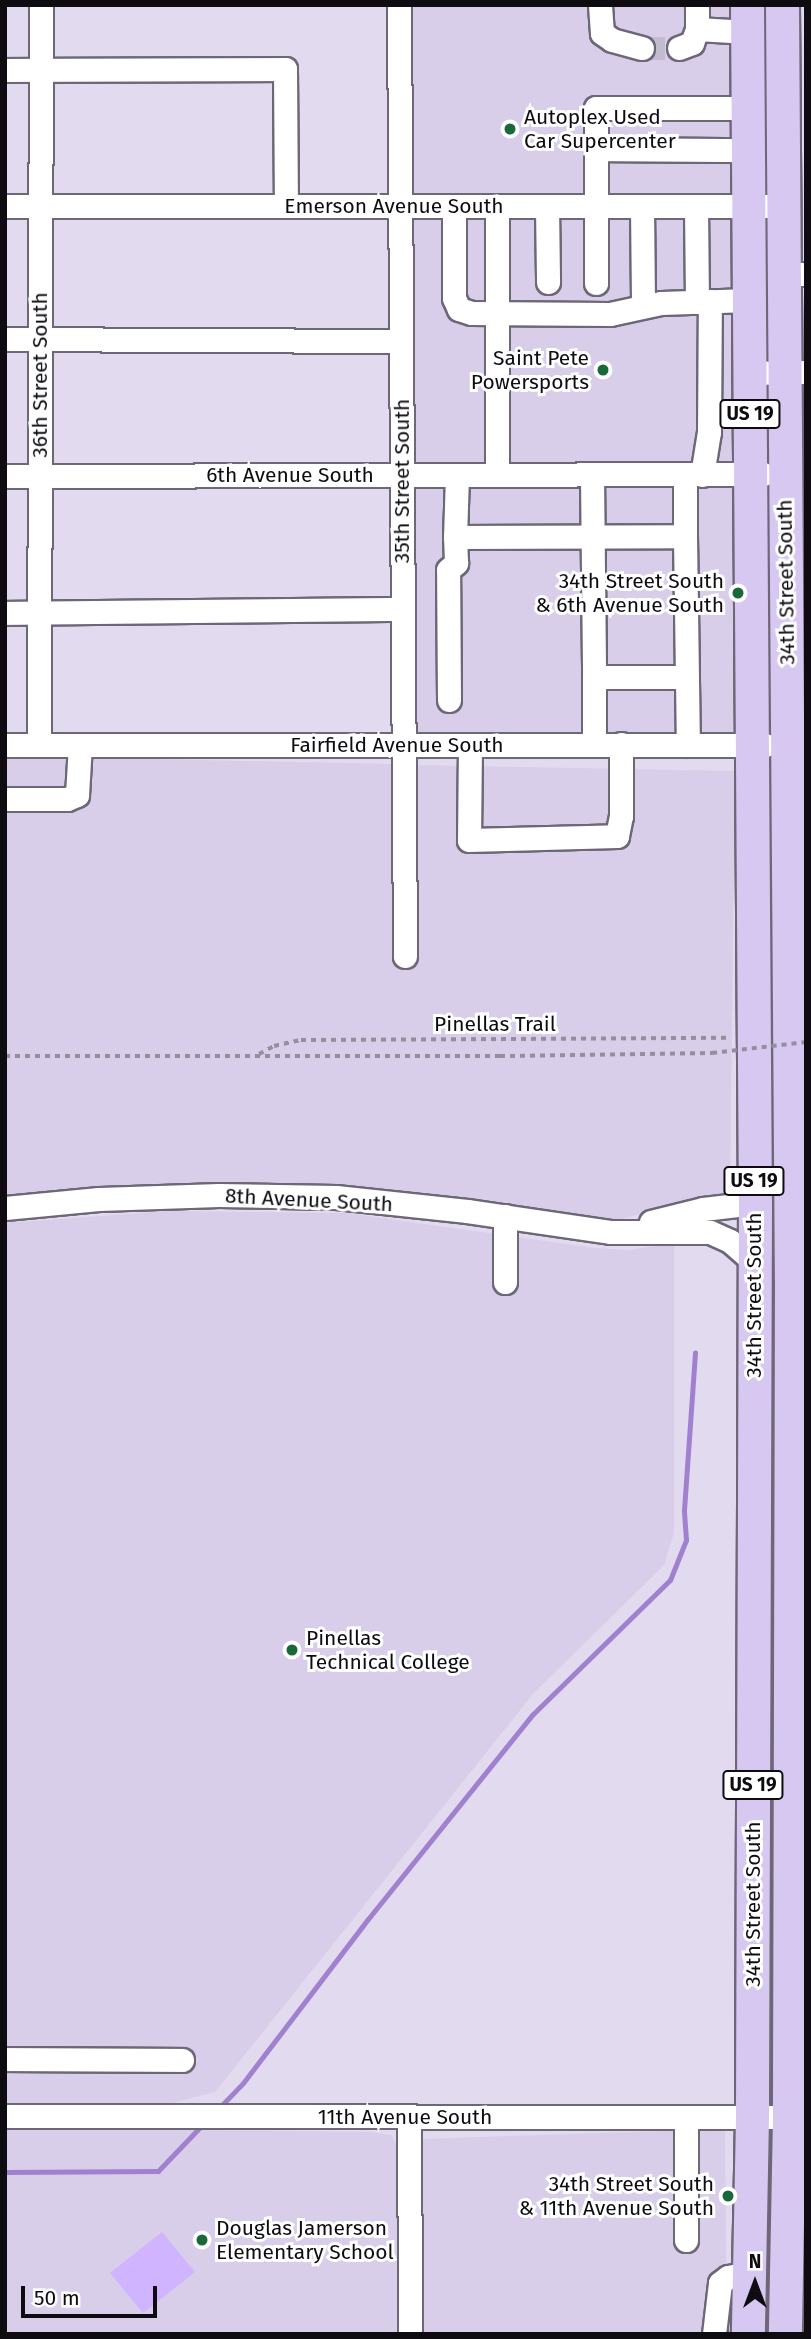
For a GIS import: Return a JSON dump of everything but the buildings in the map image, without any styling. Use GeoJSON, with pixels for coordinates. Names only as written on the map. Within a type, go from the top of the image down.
{"type":"FeatureCollection","features":[{"type":"Feature","properties":{"kind":"highway","name":"34th Street South"},"geometry":{"type":"LineString","coordinates":[[782,5],[794,57],[794,160],[784,206],[795,274],[795,372],[784,474],[795,581],[789,745],[797,792],[791,1280],[796,2264],[785,2334]]}},
{"type":"Feature","properties":{"kind":"highway","name":"34th Street South"},"geometry":{"type":"LineString","coordinates":[[748,18],[755,1203],[752,2116],[748,2334]]}},
{"type":"Feature","properties":{"kind":"highway"},"geometry":{"type":"LineString","coordinates":[[755,1203],[791,1280]]}},
{"type":"Feature","properties":{"kind":"street","name":"36th Street South"},"geometry":{"type":"LineString","coordinates":[[39,745],[41,5]]}},
{"type":"Feature","properties":{"kind":"street","name":"35th Street South"},"geometry":{"type":"LineString","coordinates":[[399,5],[404,956]]}},
{"type":"Feature","properties":{"kind":"street"},"geometry":{"type":"LineString","coordinates":[[600,5],[602,33],[612,40],[642,48]]}},
{"type":"Feature","properties":{"kind":"street"},"geometry":{"type":"LineString","coordinates":[[679,48],[692,43],[697,29],[697,5]]}},
{"type":"Feature","properties":{"kind":"street"},"geometry":{"type":"LineString","coordinates":[[697,29],[748,18]]}},
{"type":"Feature","properties":{"kind":"street"},"geometry":{"type":"LineString","coordinates":[[5,70],[285,69],[286,206]]}},
{"type":"Feature","properties":{"kind":"street"},"geometry":{"type":"LineString","coordinates":[[596,284],[596,108],[748,108]]}},
{"type":"Feature","properties":{"kind":"street"},"geometry":{"type":"LineString","coordinates":[[596,149],[748,155],[794,160]]}},
{"type":"Feature","properties":{"kind":"street","name":"Emerson Avenue South"},"geometry":{"type":"LineString","coordinates":[[5,206],[784,206]]}},
{"type":"Feature","properties":{"kind":"street"},"geometry":{"type":"LineString","coordinates":[[454,206],[454,298],[459,309],[471,313],[610,314],[643,306],[749,300]]}},
{"type":"Feature","properties":{"kind":"street"},"geometry":{"type":"LineString","coordinates":[[497,206],[497,475]]}},
{"type":"Feature","properties":{"kind":"street"},"geometry":{"type":"LineString","coordinates":[[547,206],[548,282]]}},
{"type":"Feature","properties":{"kind":"street"},"geometry":{"type":"LineString","coordinates":[[642,206],[643,306]]}},
{"type":"Feature","properties":{"kind":"street"},"geometry":{"type":"LineString","coordinates":[[688,745],[685,536],[693,475],[709,432],[696,206]]}},
{"type":"Feature","properties":{"kind":"street"},"geometry":{"type":"LineString","coordinates":[[5,339],[401,341]]}},
{"type":"Feature","properties":{"kind":"street"},"geometry":{"type":"LineString","coordinates":[[749,373],[795,372]]}},
{"type":"Feature","properties":{"kind":"street"},"geometry":{"type":"LineString","coordinates":[[709,432],[750,432]]}},
{"type":"Feature","properties":{"kind":"street","name":"6th Avenue South"},"geometry":{"type":"LineString","coordinates":[[5,475],[784,474]]}},
{"type":"Feature","properties":{"kind":"street"},"geometry":{"type":"LineString","coordinates":[[449,700],[448,570],[456,563],[457,475]]}},
{"type":"Feature","properties":{"kind":"street"},"geometry":{"type":"LineString","coordinates":[[592,475],[594,745]]}},
{"type":"Feature","properties":{"kind":"street"},"geometry":{"type":"LineString","coordinates":[[455,537],[685,536]]}},
{"type":"Feature","properties":{"kind":"street"},"geometry":{"type":"LineString","coordinates":[[5,613],[402,609]]}},
{"type":"Feature","properties":{"kind":"street"},"geometry":{"type":"LineString","coordinates":[[594,677],[687,677]]}},
{"type":"Feature","properties":{"kind":"street"},"geometry":{"type":"LineString","coordinates":[[470,745],[469,840],[617,836],[621,816],[621,744]]}},
{"type":"Feature","properties":{"kind":"street","name":"Fairfield Avenue South"},"geometry":{"type":"LineString","coordinates":[[5,745],[789,745]]}},
{"type":"Feature","properties":{"kind":"street"},"geometry":{"type":"LineString","coordinates":[[5,799],[67,799],[76,794],[79,745]]}},
{"type":"Feature","properties":{"kind":"street"},"geometry":{"type":"LineString","coordinates":[[753,792],[797,792]]}},
{"type":"Feature","properties":{"kind":"street","name":"8th Avenue South"},"geometry":{"type":"LineString","coordinates":[[5,1208],[99,1199],[245,1195],[336,1197],[505,1216],[611,1233],[710,1233],[730,1241],[754,1262]]}},
{"type":"Feature","properties":{"kind":"street","name":"8th Avenue South"},"geometry":{"type":"LineString","coordinates":[[611,1233],[703,1209],[755,1203]]}},
{"type":"Feature","properties":{"kind":"street"},"geometry":{"type":"LineString","coordinates":[[505,1216],[505,1282]]}},
{"type":"Feature","properties":{"kind":"street"},"geometry":{"type":"LineString","coordinates":[[5,2059],[182,2060]]}},
{"type":"Feature","properties":{"kind":"street","name":"11th Avenue South"},"geometry":{"type":"LineString","coordinates":[[5,2116],[797,2116]]}},
{"type":"Feature","properties":{"kind":"street"},"geometry":{"type":"LineString","coordinates":[[686,2117],[686,2240]]}},
{"type":"Feature","properties":{"kind":"street"},"geometry":{"type":"LineString","coordinates":[[409,2118],[410,2334]]}},
{"type":"Feature","properties":{"kind":"street"},"geometry":{"type":"LineString","coordinates":[[714,2334],[720,2283],[728,2277],[749,2273]]}},
{"type":"Feature","properties":{"kind":"path","name":"Pinellas Trail"},"geometry":{"type":"LineString","coordinates":[[256,1056],[274,1046],[301,1040],[737,1038]]}},
{"type":"Feature","properties":{"kind":"path"},"geometry":{"type":"LineString","coordinates":[[5,1056],[712,1054],[806,1042]]}},
{"type":"Feature","properties":{"kind":"shaded area"},"geometry":{"type":"Polygon","coordinates":[[[408,5],[738,5],[739,195],[409,195],[408,5]]]}},
{"type":"Feature","properties":{"kind":"shaded area"},"geometry":{"type":"Polygon","coordinates":[[[409,217],[739,217],[738,464],[411,465],[409,217]]]}},
{"type":"Feature","properties":{"kind":"shaded area"},"geometry":{"type":"Polygon","coordinates":[[[738,485],[735,734],[413,734],[411,486],[738,485]]]}},
{"type":"Feature","properties":{"kind":"shaded area"},"geometry":{"type":"Polygon","coordinates":[[[5,756],[394,764],[396,966],[414,966],[413,765],[735,771],[730,1194],[701,1198],[610,1222],[469,1200],[5,1197],[5,756]]]}},
{"type":"Feature","properties":{"kind":"shaded area","name":"Pinellas Technical College"},"geometry":{"type":"Polygon","coordinates":[[[169,1211],[346,1213],[595,1248],[629,1250],[674,1243],[674,1533],[664,1565],[533,1694],[215,2092],[165,2105],[5,2105],[5,1223],[169,1211]]]}},
{"type":"Feature","properties":{"kind":"shaded area","name":"Douglas Jamerson Elementary School"},"geometry":{"type":"Polygon","coordinates":[[[5,2128],[370,2132],[392,2135],[397,2146],[398,2334],[5,2334],[5,2128]]]}},
{"type":"Feature","properties":{"kind":"shaded area"},"geometry":{"type":"Polygon","coordinates":[[[725,2129],[727,2334],[419,2334],[419,2139],[725,2129]]]}},
{"type":"Feature","properties":{"kind":"shaded area"},"geometry":{"type":"Polygon","coordinates":[[[162,2232],[195,2272],[143,2313],[110,2273],[162,2232]]]}},
{"type":"Feature","properties":{"kind":"waterway"},"geometry":{"type":"LineString","coordinates":[[217,2110],[243,2083],[368,1919],[532,1715],[670,1580],[686,1540],[684,1510],[695,1352]]}},
{"type":"Feature","properties":{"kind":"waterway"},"geometry":{"type":"LineString","coordinates":[[5,2172],[158,2171],[203,2124]]}},
{"type":"Feature","properties":{"kind":"tunnel"},"geometry":{"type":"LineString","coordinates":[[642,48],[679,48]]}},
{"type":"Feature","properties":{"kind":"place","name":"Autoplex Used Car Supercenter"},"geometry":{"type":"Point","coordinates":[510,129]}},
{"type":"Feature","properties":{"kind":"place","name":"Saint Pete Powersports"},"geometry":{"type":"Point","coordinates":[603,370]}},
{"type":"Feature","properties":{"kind":"place","name":"34th Street South & 6th Avenue South"},"geometry":{"type":"Point","coordinates":[738,593]}},
{"type":"Feature","properties":{"kind":"place","name":"Pinellas Technical College"},"geometry":{"type":"Point","coordinates":[292,1650]}},
{"type":"Feature","properties":{"kind":"place","name":"34th Street South & 11th Avenue South"},"geometry":{"type":"Point","coordinates":[728,2196]}},
{"type":"Feature","properties":{"kind":"place","name":"Douglas Jamerson Elementary School"},"geometry":{"type":"Point","coordinates":[202,2240]}}]}
